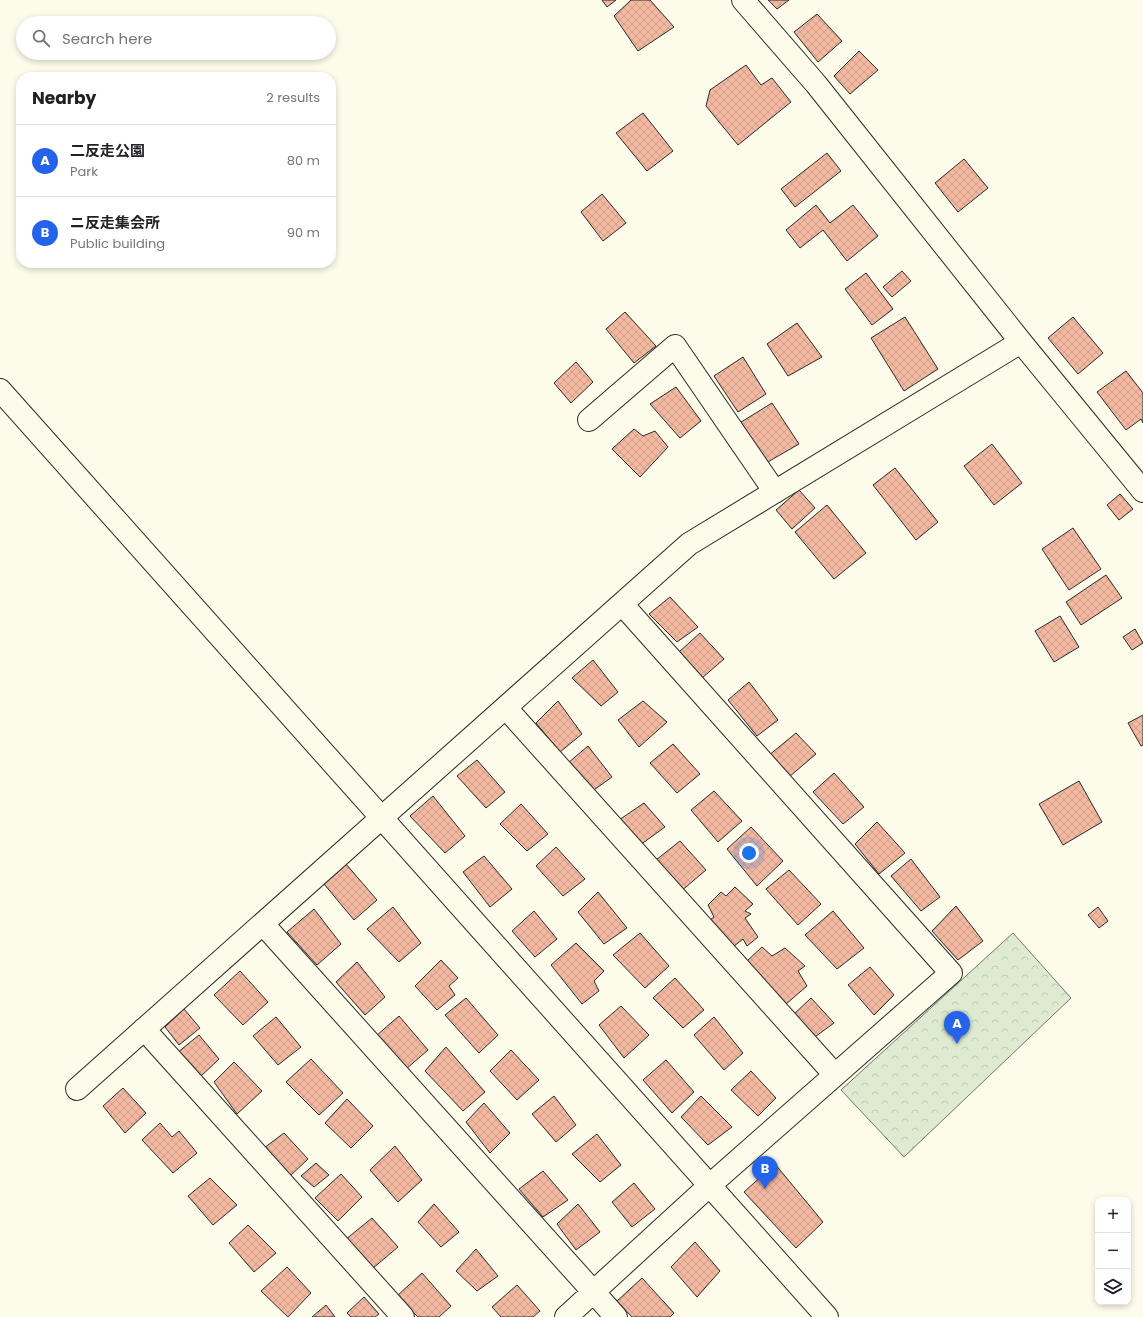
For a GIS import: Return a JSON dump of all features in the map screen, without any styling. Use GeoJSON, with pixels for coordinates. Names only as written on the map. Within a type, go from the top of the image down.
{"type":"FeatureCollection","features":[{"type":"Feature","properties":{"kind":"street"},"geometry":{"type":"LineString","coordinates":[[743,0],[816,84],[1021,342],[1143,491]]}},
{"type":"Feature","properties":{"kind":"street"},"geometry":{"type":"LineString","coordinates":[[77,1089],[689,544],[1021,342]]}},
{"type":"Feature","properties":{"kind":"street"},"geometry":{"type":"LineString","coordinates":[[590,420],[675,346],[775,492]]}},
{"type":"Feature","properties":{"kind":"street"},"geometry":{"type":"LineString","coordinates":[[0,390],[827,1317]]}},
{"type":"Feature","properties":{"kind":"street"},"geometry":{"type":"LineString","coordinates":[[566,1317],[710,1185],[951,973],[622,604]]}},
{"type":"Feature","properties":{"kind":"street"},"geometry":{"type":"LineString","coordinates":[[506,708],[835,1075]]}},
{"type":"Feature","properties":{"kind":"street"},"geometry":{"type":"LineString","coordinates":[[263,924],[616,1317]]}},
{"type":"Feature","properties":{"kind":"street"},"geometry":{"type":"LineString","coordinates":[[144,1029],[402,1317]]}},
{"type":"Feature","properties":{"kind":"green space"},"geometry":{"type":"Polygon","coordinates":[[[1013,933],[1071,998],[904,1157],[841,1090],[1013,933]]]}},
{"type":"Feature","properties":{"kind":"building"},"geometry":{"type":"Polygon","coordinates":[[[602,0],[616,0],[607,7],[602,0]]]}},
{"type":"Feature","properties":{"kind":"building"},"geometry":{"type":"Polygon","coordinates":[[[631,0],[650,0],[674,27],[638,51],[614,16],[631,0]]]}},
{"type":"Feature","properties":{"kind":"building"},"geometry":{"type":"Polygon","coordinates":[[[768,0],[789,0],[777,9],[768,0]]]}},
{"type":"Feature","properties":{"kind":"building"},"geometry":{"type":"Polygon","coordinates":[[[817,14],[842,41],[818,62],[794,32],[817,14]]]}},
{"type":"Feature","properties":{"kind":"building"},"geometry":{"type":"Polygon","coordinates":[[[859,51],[878,70],[850,94],[834,76],[859,51]]]}},
{"type":"Feature","properties":{"kind":"building"},"geometry":{"type":"Polygon","coordinates":[[[746,65],[761,85],[772,78],[791,102],[738,145],[706,106],[710,90],[746,65]]]}},
{"type":"Feature","properties":{"kind":"building"},"geometry":{"type":"Polygon","coordinates":[[[643,113],[673,151],[647,171],[616,133],[643,113]]]}},
{"type":"Feature","properties":{"kind":"building"},"geometry":{"type":"Polygon","coordinates":[[[827,153],[841,171],[795,207],[781,189],[827,153]]]}},
{"type":"Feature","properties":{"kind":"building"},"geometry":{"type":"Polygon","coordinates":[[[964,159],[988,188],[958,212],[935,183],[964,159]]]}},
{"type":"Feature","properties":{"kind":"building"},"geometry":{"type":"Polygon","coordinates":[[[602,194],[626,223],[603,241],[581,212],[602,194]]]}},
{"type":"Feature","properties":{"kind":"building"},"geometry":{"type":"Polygon","coordinates":[[[816,205],[830,223],[853,205],[878,236],[847,261],[823,230],[800,248],[786,230],[816,205]]]}},
{"type":"Feature","properties":{"kind":"building"},"geometry":{"type":"Polygon","coordinates":[[[902,271],[911,281],[892,297],[883,287],[902,271]]]}},
{"type":"Feature","properties":{"kind":"building"},"geometry":{"type":"Polygon","coordinates":[[[866,273],[893,309],[872,325],[845,289],[866,273]]]}},
{"type":"Feature","properties":{"kind":"building"},"geometry":{"type":"Polygon","coordinates":[[[625,312],[656,346],[634,363],[606,329],[625,312]]]}},
{"type":"Feature","properties":{"kind":"building"},"geometry":{"type":"Polygon","coordinates":[[[905,317],[938,369],[904,391],[871,338],[905,317]]]}},
{"type":"Feature","properties":{"kind":"building"},"geometry":{"type":"Polygon","coordinates":[[[1073,317],[1103,353],[1078,374],[1048,338],[1073,317]]]}},
{"type":"Feature","properties":{"kind":"building"},"geometry":{"type":"Polygon","coordinates":[[[797,323],[822,357],[788,376],[767,344],[797,323]]]}},
{"type":"Feature","properties":{"kind":"building"},"geometry":{"type":"Polygon","coordinates":[[[743,357],[766,394],[738,412],[714,376],[743,357]]]}},
{"type":"Feature","properties":{"kind":"building"},"geometry":{"type":"Polygon","coordinates":[[[576,362],[593,382],[571,403],[554,383],[576,362]]]}},
{"type":"Feature","properties":{"kind":"building"},"geometry":{"type":"Polygon","coordinates":[[[1126,371],[1143,393],[1143,423],[1141,419],[1126,430],[1097,392],[1126,371]]]}},
{"type":"Feature","properties":{"kind":"building"},"geometry":{"type":"Polygon","coordinates":[[[676,387],[701,421],[680,438],[650,404],[676,387]]]}},
{"type":"Feature","properties":{"kind":"building"},"geometry":{"type":"Polygon","coordinates":[[[772,403],[799,444],[766,463],[738,424],[772,403]]]}},
{"type":"Feature","properties":{"kind":"building"},"geometry":{"type":"Polygon","coordinates":[[[634,429],[643,436],[655,431],[668,447],[640,477],[612,449],[634,429]]]}},
{"type":"Feature","properties":{"kind":"building"},"geometry":{"type":"Polygon","coordinates":[[[992,444],[1022,483],[994,505],[964,466],[992,444]]]}},
{"type":"Feature","properties":{"kind":"building"},"geometry":{"type":"Polygon","coordinates":[[[895,468],[938,522],[916,540],[873,485],[895,468]]]}},
{"type":"Feature","properties":{"kind":"building"},"geometry":{"type":"Polygon","coordinates":[[[799,490],[815,508],[792,529],[776,510],[799,490]]]}},
{"type":"Feature","properties":{"kind":"building"},"geometry":{"type":"Polygon","coordinates":[[[1120,494],[1133,509],[1119,520],[1107,505],[1120,494]]]}},
{"type":"Feature","properties":{"kind":"building"},"geometry":{"type":"Polygon","coordinates":[[[827,505],[866,553],[834,579],[795,532],[827,505]]]}},
{"type":"Feature","properties":{"kind":"building"},"geometry":{"type":"Polygon","coordinates":[[[1073,528],[1101,569],[1069,590],[1042,549],[1073,528]]]}},
{"type":"Feature","properties":{"kind":"building"},"geometry":{"type":"Polygon","coordinates":[[[1106,575],[1122,598],[1081,625],[1066,602],[1106,575]]]}},
{"type":"Feature","properties":{"kind":"building"},"geometry":{"type":"Polygon","coordinates":[[[670,597],[698,627],[677,642],[649,614],[670,597]]]}},
{"type":"Feature","properties":{"kind":"building"},"geometry":{"type":"Polygon","coordinates":[[[1060,616],[1079,647],[1054,662],[1035,631],[1060,616]]]}},
{"type":"Feature","properties":{"kind":"building"},"geometry":{"type":"Polygon","coordinates":[[[1135,629],[1143,643],[1132,650],[1123,637],[1135,629]]]}},
{"type":"Feature","properties":{"kind":"building"},"geometry":{"type":"Polygon","coordinates":[[[700,633],[724,659],[702,678],[679,652],[700,633]]]}},
{"type":"Feature","properties":{"kind":"building"},"geometry":{"type":"Polygon","coordinates":[[[593,660],[618,692],[601,706],[572,678],[593,660]]]}},
{"type":"Feature","properties":{"kind":"building"},"geometry":{"type":"Polygon","coordinates":[[[749,682],[778,720],[757,736],[728,700],[749,682]]]}},
{"type":"Feature","properties":{"kind":"building"},"geometry":{"type":"Polygon","coordinates":[[[558,701],[582,734],[560,752],[536,723],[558,701]]]}},
{"type":"Feature","properties":{"kind":"building"},"geometry":{"type":"Polygon","coordinates":[[[643,701],[667,722],[639,747],[618,720],[643,701]]]}},
{"type":"Feature","properties":{"kind":"building"},"geometry":{"type":"Polygon","coordinates":[[[1143,715],[1143,745],[1141,746],[1128,723],[1143,715]]]}},
{"type":"Feature","properties":{"kind":"building"},"geometry":{"type":"Polygon","coordinates":[[[796,733],[816,754],[789,777],[768,756],[796,733]]]}},
{"type":"Feature","properties":{"kind":"building"},"geometry":{"type":"Polygon","coordinates":[[[673,744],[700,774],[677,793],[650,763],[673,744]]]}},
{"type":"Feature","properties":{"kind":"building"},"geometry":{"type":"Polygon","coordinates":[[[588,746],[612,777],[591,792],[568,763],[588,746]]]}},
{"type":"Feature","properties":{"kind":"building"},"geometry":{"type":"Polygon","coordinates":[[[477,760],[505,792],[486,808],[457,776],[477,760]]]}},
{"type":"Feature","properties":{"kind":"building"},"geometry":{"type":"Polygon","coordinates":[[[834,773],[864,807],[843,824],[813,792],[834,773]]]}},
{"type":"Feature","properties":{"kind":"building"},"geometry":{"type":"Polygon","coordinates":[[[1079,781],[1102,822],[1063,845],[1039,804],[1079,781]]]}},
{"type":"Feature","properties":{"kind":"building"},"geometry":{"type":"Polygon","coordinates":[[[714,791],[742,821],[718,842],[691,810],[714,791]]]}},
{"type":"Feature","properties":{"kind":"building"},"geometry":{"type":"Polygon","coordinates":[[[433,796],[465,836],[445,853],[410,816],[433,796]]]}},
{"type":"Feature","properties":{"kind":"building"},"geometry":{"type":"Polygon","coordinates":[[[644,803],[665,827],[640,845],[619,820],[644,803]]]}},
{"type":"Feature","properties":{"kind":"building"},"geometry":{"type":"Polygon","coordinates":[[[521,804],[548,834],[527,851],[500,824],[521,804]]]}},
{"type":"Feature","properties":{"kind":"building"},"geometry":{"type":"Polygon","coordinates":[[[877,822],[905,853],[879,874],[855,844],[877,822]]]}},
{"type":"Feature","properties":{"kind":"building"},"geometry":{"type":"Polygon","coordinates":[[[751,827],[783,861],[757,886],[727,849],[751,827]]]}},
{"type":"Feature","properties":{"kind":"building"},"geometry":{"type":"Polygon","coordinates":[[[680,841],[706,870],[680,892],[656,860],[680,841]]]}},
{"type":"Feature","properties":{"kind":"building"},"geometry":{"type":"Polygon","coordinates":[[[556,847],[585,879],[563,896],[536,866],[556,847]]]}},
{"type":"Feature","properties":{"kind":"building"},"geometry":{"type":"Polygon","coordinates":[[[484,856],[512,889],[490,907],[463,872],[484,856]]]}},
{"type":"Feature","properties":{"kind":"building"},"geometry":{"type":"Polygon","coordinates":[[[911,859],[940,897],[921,911],[891,876],[911,859]]]}},
{"type":"Feature","properties":{"kind":"building"},"geometry":{"type":"Polygon","coordinates":[[[346,864],[377,900],[354,920],[324,884],[346,864]]]}},
{"type":"Feature","properties":{"kind":"building"},"geometry":{"type":"Polygon","coordinates":[[[789,870],[821,904],[798,925],[766,889],[789,870]]]}},
{"type":"Feature","properties":{"kind":"building"},"geometry":{"type":"Polygon","coordinates":[[[735,887],[753,904],[745,911],[751,914],[745,918],[758,937],[747,946],[743,939],[733,947],[707,922],[714,917],[708,905],[721,892],[726,896],[735,887]]]}},
{"type":"Feature","properties":{"kind":"building"},"geometry":{"type":"Polygon","coordinates":[[[598,892],[627,928],[604,944],[578,912],[598,892]]]}},
{"type":"Feature","properties":{"kind":"building"},"geometry":{"type":"Polygon","coordinates":[[[956,906],[983,941],[958,960],[932,931],[956,906]]]}},
{"type":"Feature","properties":{"kind":"building"},"geometry":{"type":"Polygon","coordinates":[[[393,907],[421,943],[399,962],[367,929],[393,907]]]}},
{"type":"Feature","properties":{"kind":"building"},"geometry":{"type":"Polygon","coordinates":[[[1098,907],[1108,921],[1099,928],[1088,915],[1098,907]]]}},
{"type":"Feature","properties":{"kind":"building"},"geometry":{"type":"Polygon","coordinates":[[[314,909],[341,944],[317,965],[287,932],[314,909]]]}},
{"type":"Feature","properties":{"kind":"building"},"geometry":{"type":"Polygon","coordinates":[[[534,911],[557,939],[535,957],[512,931],[534,911]]]}},
{"type":"Feature","properties":{"kind":"building"},"geometry":{"type":"Polygon","coordinates":[[[833,911],[864,948],[837,969],[805,935],[833,911]]]}},
{"type":"Feature","properties":{"kind":"building"},"geometry":{"type":"Polygon","coordinates":[[[640,933],[669,966],[645,988],[613,955],[640,933]]]}},
{"type":"Feature","properties":{"kind":"building"},"geometry":{"type":"Polygon","coordinates":[[[576,943],[604,971],[594,981],[599,991],[582,1004],[551,965],[576,943]]]}},
{"type":"Feature","properties":{"kind":"building"},"geometry":{"type":"Polygon","coordinates":[[[762,947],[772,956],[785,948],[805,966],[798,971],[807,986],[786,1004],[747,961],[762,947]]]}},
{"type":"Feature","properties":{"kind":"building"},"geometry":{"type":"Polygon","coordinates":[[[441,960],[458,978],[449,986],[455,995],[437,1010],[415,986],[441,960]]]}},
{"type":"Feature","properties":{"kind":"building"},"geometry":{"type":"Polygon","coordinates":[[[357,962],[385,997],[365,1015],[336,982],[357,962]]]}},
{"type":"Feature","properties":{"kind":"building"},"geometry":{"type":"Polygon","coordinates":[[[870,967],[894,995],[874,1015],[848,985],[870,967]]]}},
{"type":"Feature","properties":{"kind":"building"},"geometry":{"type":"Polygon","coordinates":[[[240,971],[268,1002],[243,1025],[214,995],[240,971]]]}},
{"type":"Feature","properties":{"kind":"building"},"geometry":{"type":"Polygon","coordinates":[[[675,978],[704,1010],[683,1028],[653,998],[675,978]]]}},
{"type":"Feature","properties":{"kind":"building"},"geometry":{"type":"Polygon","coordinates":[[[466,998],[498,1035],[479,1053],[445,1015],[466,998]]]}},
{"type":"Feature","properties":{"kind":"building"},"geometry":{"type":"Polygon","coordinates":[[[811,998],[834,1023],[812,1039],[792,1016],[811,998]]]}},
{"type":"Feature","properties":{"kind":"building"},"geometry":{"type":"Polygon","coordinates":[[[621,1006],[649,1035],[624,1058],[599,1025],[621,1006]]]}},
{"type":"Feature","properties":{"kind":"building"},"geometry":{"type":"Polygon","coordinates":[[[184,1009],[200,1028],[179,1045],[165,1027],[184,1009]]]}},
{"type":"Feature","properties":{"kind":"building"},"geometry":{"type":"Polygon","coordinates":[[[399,1016],[428,1050],[406,1069],[376,1036],[399,1016]]]}},
{"type":"Feature","properties":{"kind":"building"},"geometry":{"type":"Polygon","coordinates":[[[276,1017],[301,1047],[278,1065],[253,1036],[276,1017]]]}},
{"type":"Feature","properties":{"kind":"building"},"geometry":{"type":"Polygon","coordinates":[[[714,1017],[743,1053],[724,1070],[694,1035],[714,1017]]]}},
{"type":"Feature","properties":{"kind":"building"},"geometry":{"type":"Polygon","coordinates":[[[199,1035],[219,1059],[200,1077],[177,1053],[199,1035]]]}},
{"type":"Feature","properties":{"kind":"building"},"geometry":{"type":"Polygon","coordinates":[[[446,1047],[485,1092],[463,1111],[425,1071],[446,1047]]]}},
{"type":"Feature","properties":{"kind":"building"},"geometry":{"type":"Polygon","coordinates":[[[511,1050],[539,1080],[517,1100],[490,1071],[511,1050]]]}},
{"type":"Feature","properties":{"kind":"building"},"geometry":{"type":"Polygon","coordinates":[[[311,1059],[343,1093],[319,1115],[286,1082],[311,1059]]]}},
{"type":"Feature","properties":{"kind":"building"},"geometry":{"type":"Polygon","coordinates":[[[666,1060],[694,1092],[672,1113],[643,1080],[666,1060]]]}},
{"type":"Feature","properties":{"kind":"building"},"geometry":{"type":"Polygon","coordinates":[[[234,1062],[262,1091],[237,1114],[214,1082],[234,1062]]]}},
{"type":"Feature","properties":{"kind":"building"},"geometry":{"type":"Polygon","coordinates":[[[751,1071],[776,1098],[758,1116],[731,1090],[751,1071]]]}},
{"type":"Feature","properties":{"kind":"building"},"geometry":{"type":"Polygon","coordinates":[[[123,1088],[146,1113],[125,1133],[103,1106],[123,1088]]]}},
{"type":"Feature","properties":{"kind":"building"},"geometry":{"type":"Polygon","coordinates":[[[554,1096],[576,1125],[556,1142],[532,1114],[554,1096]]]}},
{"type":"Feature","properties":{"kind":"building"},"geometry":{"type":"Polygon","coordinates":[[[701,1096],[732,1127],[708,1145],[681,1117],[701,1096]]]}},
{"type":"Feature","properties":{"kind":"building"},"geometry":{"type":"Polygon","coordinates":[[[347,1099],[373,1126],[351,1148],[325,1123],[347,1099]]]}},
{"type":"Feature","properties":{"kind":"building"},"geometry":{"type":"Polygon","coordinates":[[[484,1103],[510,1133],[490,1153],[466,1122],[484,1103]]]}},
{"type":"Feature","properties":{"kind":"building"},"geometry":{"type":"Polygon","coordinates":[[[160,1123],[172,1137],[179,1131],[197,1153],[173,1173],[142,1140],[160,1123]]]}},
{"type":"Feature","properties":{"kind":"building"},"geometry":{"type":"Polygon","coordinates":[[[284,1133],[308,1159],[290,1176],[264,1148],[284,1133]]]}},
{"type":"Feature","properties":{"kind":"building"},"geometry":{"type":"Polygon","coordinates":[[[597,1134],[621,1165],[600,1182],[572,1154],[597,1134]]]}},
{"type":"Feature","properties":{"kind":"building"},"geometry":{"type":"Polygon","coordinates":[[[395,1146],[422,1180],[398,1202],[370,1170],[395,1146]]]}},
{"type":"Feature","properties":{"kind":"building"},"geometry":{"type":"Polygon","coordinates":[[[316,1163],[329,1175],[314,1187],[301,1176],[316,1163]]]}},
{"type":"Feature","properties":{"kind":"building"},"geometry":{"type":"Polygon","coordinates":[[[775,1164],[823,1222],[796,1248],[744,1192],[775,1164]]]}},
{"type":"Feature","properties":{"kind":"building"},"geometry":{"type":"Polygon","coordinates":[[[543,1171],[568,1200],[543,1217],[519,1189],[543,1171]]]}},
{"type":"Feature","properties":{"kind":"building"},"geometry":{"type":"Polygon","coordinates":[[[341,1174],[362,1197],[338,1221],[315,1198],[341,1174]]]}},
{"type":"Feature","properties":{"kind":"building"},"geometry":{"type":"Polygon","coordinates":[[[210,1178],[237,1205],[213,1225],[188,1196],[210,1178]]]}},
{"type":"Feature","properties":{"kind":"building"},"geometry":{"type":"Polygon","coordinates":[[[634,1183],[655,1209],[632,1227],[612,1202],[634,1183]]]}},
{"type":"Feature","properties":{"kind":"building"},"geometry":{"type":"Polygon","coordinates":[[[434,1204],[459,1232],[441,1247],[418,1222],[434,1204]]]}},
{"type":"Feature","properties":{"kind":"building"},"geometry":{"type":"Polygon","coordinates":[[[578,1204],[600,1232],[576,1250],[557,1224],[578,1204]]]}},
{"type":"Feature","properties":{"kind":"building"},"geometry":{"type":"Polygon","coordinates":[[[372,1218],[398,1247],[372,1269],[345,1240],[372,1218]]]}},
{"type":"Feature","properties":{"kind":"building"},"geometry":{"type":"Polygon","coordinates":[[[248,1225],[276,1253],[254,1272],[229,1243],[248,1225]]]}},
{"type":"Feature","properties":{"kind":"building"},"geometry":{"type":"Polygon","coordinates":[[[695,1242],[720,1271],[697,1297],[671,1267],[695,1242]]]}},
{"type":"Feature","properties":{"kind":"building"},"geometry":{"type":"Polygon","coordinates":[[[476,1249],[498,1276],[477,1291],[456,1271],[476,1249]]]}},
{"type":"Feature","properties":{"kind":"building"},"geometry":{"type":"Polygon","coordinates":[[[287,1267],[311,1293],[288,1317],[261,1291],[287,1267]]]}},
{"type":"Feature","properties":{"kind":"building"},"geometry":{"type":"Polygon","coordinates":[[[422,1273],[451,1306],[439,1317],[418,1317],[397,1296],[422,1273]]]}},
{"type":"Feature","properties":{"kind":"building"},"geometry":{"type":"Polygon","coordinates":[[[642,1278],[674,1313],[670,1317],[632,1317],[617,1301],[642,1278]]]}},
{"type":"Feature","properties":{"kind":"building"},"geometry":{"type":"Polygon","coordinates":[[[517,1285],[540,1311],[533,1317],[501,1317],[492,1307],[517,1285]]]}},
{"type":"Feature","properties":{"kind":"building"},"geometry":{"type":"Polygon","coordinates":[[[364,1297],[379,1314],[375,1317],[351,1317],[347,1313],[364,1297]]]}},
{"type":"Feature","properties":{"kind":"building"},"geometry":{"type":"Polygon","coordinates":[[[326,1305],[335,1317],[312,1317],[326,1305]]]}},
{"type":"Feature","properties":{"kind":"place","name":"二反走公園"},"geometry":{"type":"Point","coordinates":[957,1044]}},
{"type":"Feature","properties":{"kind":"place","name":"ニ反走集会所"},"geometry":{"type":"Point","coordinates":[765,1189]}}]}
